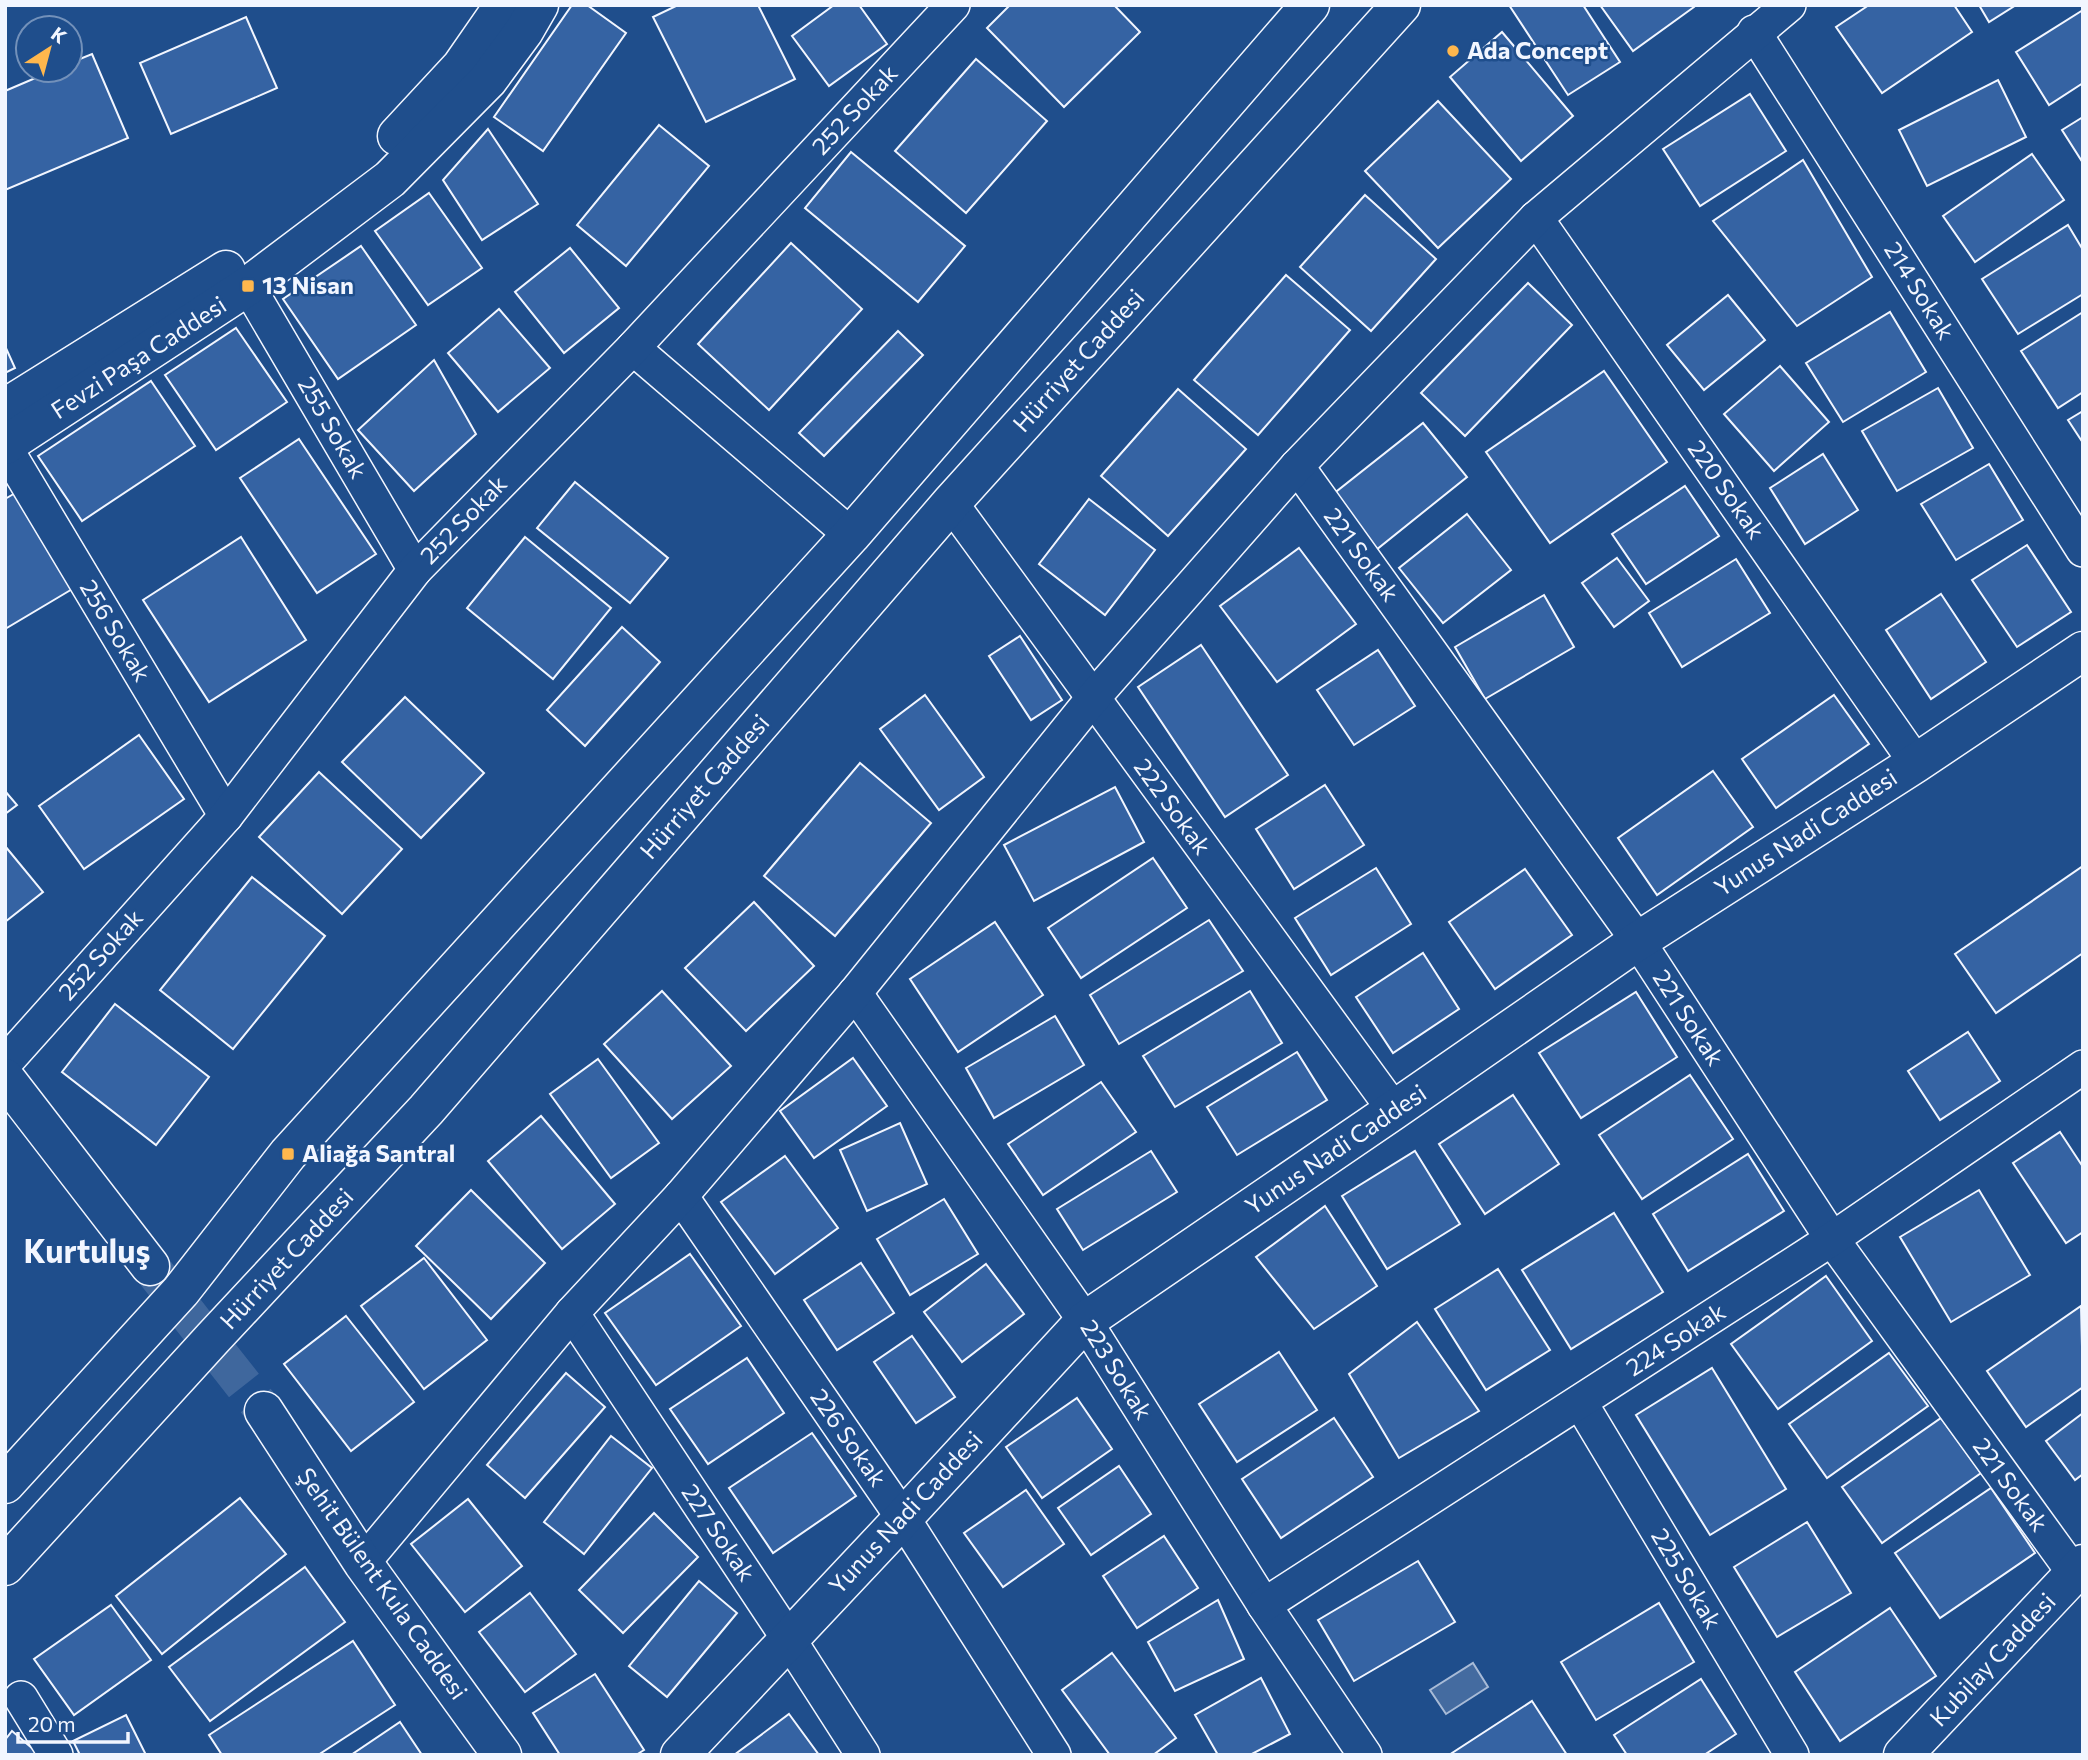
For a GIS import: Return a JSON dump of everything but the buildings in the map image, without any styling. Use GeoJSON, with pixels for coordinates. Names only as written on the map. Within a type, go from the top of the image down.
{"type":"FeatureCollection","features":[{"type":"Feature","properties":{"kind":"main road","name":"Fevzi Paşa Caddesi"},"geometry":{"type":"LineString","coordinates":[[5,408],[224,271],[370,164],[461,67],[504,5]]}},
{"type":"Feature","properties":{"kind":"main road","name":"Fevzi Paşa Caddesi"},"geometry":{"type":"LineString","coordinates":[[5,446],[248,286],[390,179],[488,80],[524,32],[539,5]]}},
{"type":"Feature","properties":{"kind":"main road"},"geometry":{"type":"LineString","coordinates":[[5,1484],[181,1291],[288,1154],[851,535],[1310,5]]}},
{"type":"Feature","properties":{"kind":"main road","name":"Hürriyet Caddesi"},"geometry":{"type":"LineString","coordinates":[[5,1566],[426,1110],[951,503],[1401,5]]}},
{"type":"Feature","properties":{"kind":"main road","name":"Yunus Nadi Caddesi"},"geometry":{"type":"LineString","coordinates":[[680,1755],[1084,1321],[1394,1111],[1638,941],[1916,763],[2083,651]]}},
{"type":"Feature","properties":{"kind":"main road"},"geometry":{"type":"LineString","coordinates":[[5,1078],[149,1266]]}},
{"type":"Feature","properties":{"kind":"main road","name":"Şehit Bülent Kula Caddesi"},"geometry":{"type":"LineString","coordinates":[[264,1411],[363,1563],[502,1755]]}},
{"type":"Feature","properties":{"kind":"main road","name":"Kubilay Caddesi"},"geometry":{"type":"LineString","coordinates":[[1903,1755],[2078,1569]]}},
{"type":"Feature","properties":{"kind":"street","name":"252 Sokak"},"geometry":{"type":"LineString","coordinates":[[5,1063],[226,816],[415,570],[633,348],[953,5]]}},
{"type":"Feature","properties":{"kind":"street"},"geometry":{"type":"LineString","coordinates":[[363,1563],[572,1313],[681,1196],[855,993],[1093,698],[1297,466],[1536,218],[1789,5]]}},
{"type":"Feature","properties":{"kind":"street","name":"214 Sokak"},"geometry":{"type":"LineString","coordinates":[[1754,32],[2083,550]]}},
{"type":"Feature","properties":{"kind":"street","name":"220 Sokak"},"geometry":{"type":"LineString","coordinates":[[1536,218],[1916,763]]}},
{"type":"Feature","properties":{"kind":"street","name":"255 Sokak"},"geometry":{"type":"LineString","coordinates":[[248,286],[415,570]]}},
{"type":"Feature","properties":{"kind":"street"},"geometry":{"type":"LineString","coordinates":[[633,348],[851,535]]}},
{"type":"Feature","properties":{"kind":"street","name":"256 Sokak"},"geometry":{"type":"LineString","coordinates":[[5,446],[226,816]]}},
{"type":"Feature","properties":{"kind":"street","name":"221 Sokak"},"geometry":{"type":"LineString","coordinates":[[1297,466],[1638,941],[1832,1239],[2078,1569]]}},
{"type":"Feature","properties":{"kind":"street","name":"222 Sokak"},"geometry":{"type":"LineString","coordinates":[[951,503],[1394,1111]]}},
{"type":"Feature","properties":{"kind":"street","name":"223 Sokak"},"geometry":{"type":"LineString","coordinates":[[855,993],[1084,1321],[1264,1605],[1365,1755]]}},
{"type":"Feature","properties":{"kind":"street","name":"224 Sokak"},"geometry":{"type":"LineString","coordinates":[[1264,1605],[1832,1239],[2083,1067]]}},
{"type":"Feature","properties":{"kind":"street","name":"226 Sokak"},"geometry":{"type":"LineString","coordinates":[[681,1196],[903,1518],[1054,1755]]}},
{"type":"Feature","properties":{"kind":"street","name":"227 Sokak"},"geometry":{"type":"LineString","coordinates":[[572,1313],[789,1638],[863,1755]]}},
{"type":"Feature","properties":{"kind":"street","name":"225 Sokak"},"geometry":{"type":"LineString","coordinates":[[1580,1402],[1792,1755]]}},
{"type":"Feature","properties":{"kind":"street"},"geometry":{"type":"LineString","coordinates":[[21,1698],[56,1755]]}},
{"type":"Feature","properties":{"kind":"water"},"geometry":{"type":"Polygon","coordinates":[[[1473,1663],[1488,1687],[1446,1714],[1430,1690],[1473,1663]]]}},
{"type":"Feature","properties":{"kind":"tunnel"},"geometry":{"type":"LineString","coordinates":[[150,1266],[264,1411]]}},
{"type":"Feature","properties":{"kind":"place","name":"Ada Concept"},"geometry":{"type":"Point","coordinates":[1453,51]}},
{"type":"Feature","properties":{"kind":"place","name":"13 Nisan"},"geometry":{"type":"Point","coordinates":[248,286]}},
{"type":"Feature","properties":{"kind":"place","name":"Aliağa Santral"},"geometry":{"type":"Point","coordinates":[288,1154]}},
{"type":"Feature","properties":{"kind":"district","name":"Kurtuluş"},"geometry":{"type":"Point","coordinates":[87,1252]}}]}
